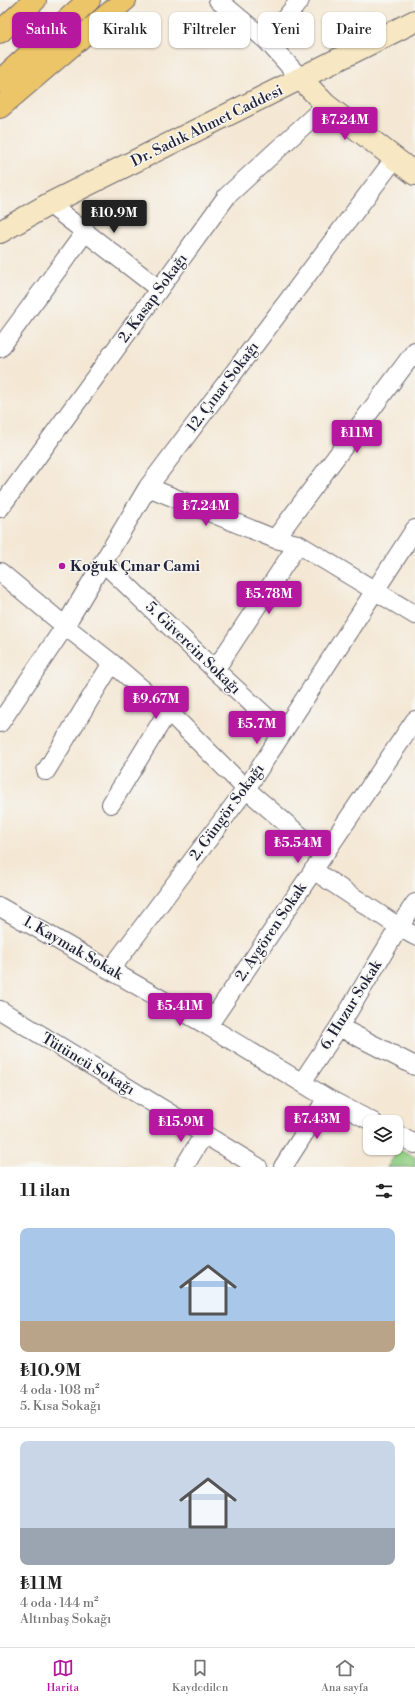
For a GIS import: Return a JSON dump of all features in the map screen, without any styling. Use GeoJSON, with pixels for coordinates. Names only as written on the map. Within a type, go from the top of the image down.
{"type":"FeatureCollection","features":[{"type":"Feature","properties":{"kind":"highway"},"geometry":{"type":"LineString","coordinates":[[0,32],[35,0]]}},
{"type":"Feature","properties":{"kind":"highway"},"geometry":{"type":"LineString","coordinates":[[0,81],[89,0]]}},
{"type":"Feature","properties":{"kind":"highway"},"geometry":{"type":"LineString","coordinates":[[0,107],[125,0]]}},
{"type":"Feature","properties":{"kind":"main road","name":"Dr. Sadık Ahmet Caddesi"},"geometry":{"type":"LineString","coordinates":[[0,232],[50,204],[302,79],[415,21]]}},
{"type":"Feature","properties":{"kind":"main road"},"geometry":{"type":"LineString","coordinates":[[302,79],[326,105],[415,174]]}},
{"type":"Feature","properties":{"kind":"street"},"geometry":{"type":"LineString","coordinates":[[218,0],[258,33]]}},
{"type":"Feature","properties":{"kind":"street"},"geometry":{"type":"LineString","coordinates":[[290,12],[300,0]]}},
{"type":"Feature","properties":{"kind":"street"},"geometry":{"type":"LineString","coordinates":[[273,48],[302,79]]}},
{"type":"Feature","properties":{"kind":"street","name":"2. Kasap Sokağı"},"geometry":{"type":"LineString","coordinates":[[0,508],[227,196],[326,105]]}},
{"type":"Feature","properties":{"kind":"street","name":"12. Çınar Sokağı"},"geometry":{"type":"LineString","coordinates":[[0,722],[65,626],[148,487],[395,158]]}},
{"type":"Feature","properties":{"kind":"street"},"geometry":{"type":"LineString","coordinates":[[50,204],[160,289]]}},
{"type":"Feature","properties":{"kind":"street"},"geometry":{"type":"LineString","coordinates":[[0,348],[86,232]]}},
{"type":"Feature","properties":{"kind":"street"},"geometry":{"type":"LineString","coordinates":[[275,539],[415,351]]}},
{"type":"Feature","properties":{"kind":"street"},"geometry":{"type":"LineString","coordinates":[[148,487],[275,539],[298,544],[415,615]]}},
{"type":"Feature","properties":{"kind":"street","name":"2. Güngör Sokağı"},"geometry":{"type":"LineString","coordinates":[[111,970],[246,789],[415,530]]}},
{"type":"Feature","properties":{"kind":"street"},"geometry":{"type":"LineString","coordinates":[[215,670],[298,544]]}},
{"type":"Feature","properties":{"kind":"street","name":"5. Güvercin Sokağı"},"geometry":{"type":"LineString","coordinates":[[103,562],[215,670],[283,732]]}},
{"type":"Feature","properties":{"kind":"street"},"geometry":{"type":"LineString","coordinates":[[0,572],[112,663],[168,711],[246,789],[323,854]]}},
{"type":"Feature","properties":{"kind":"street"},"geometry":{"type":"LineString","coordinates":[[46,772],[112,663]]}},
{"type":"Feature","properties":{"kind":"street"},"geometry":{"type":"LineString","coordinates":[[111,804],[168,711]]}},
{"type":"Feature","properties":{"kind":"street","name":"2. Aygören Sokak"},"geometry":{"type":"LineString","coordinates":[[208,1026],[323,854],[414,723]]}},
{"type":"Feature","properties":{"kind":"street"},"geometry":{"type":"LineString","coordinates":[[313,870],[415,936]]}},
{"type":"Feature","properties":{"kind":"street","name":"6. Huzur Sokak"},"geometry":{"type":"LineString","coordinates":[[302,1082],[339,1028],[399,927],[415,903]]}},
{"type":"Feature","properties":{"kind":"street","name":"1. Kaymak Sokak"},"geometry":{"type":"LineString","coordinates":[[0,907],[208,1026],[327,1098],[363,1117]]}},
{"type":"Feature","properties":{"kind":"street","name":"Tütüncü Sokağı"},"geometry":{"type":"LineString","coordinates":[[0,1010],[258,1167]]}},
{"type":"Feature","properties":{"kind":"street"},"geometry":{"type":"LineString","coordinates":[[339,1028],[415,1066]]}},
{"type":"Feature","properties":{"kind":"street"},"geometry":{"type":"LineString","coordinates":[[283,1167],[327,1098]]}},
{"type":"Feature","properties":{"kind":"street"},"geometry":{"type":"LineString","coordinates":[[184,1167],[204,1134]]}},
{"type":"Feature","properties":{"kind":"street"},"geometry":{"type":"LineString","coordinates":[[403,1138],[415,1144]]}},
{"type":"Feature","properties":{"kind":"green space"},"geometry":{"type":"Polygon","coordinates":[[[403,1152],[415,1157],[415,1167],[387,1167],[395,1155],[403,1155],[403,1152]]]}},
{"type":"Feature","properties":{"kind":"place","name":"Koğuk Çınar Cami"},"geometry":{"type":"Point","coordinates":[62,566]}}]}
